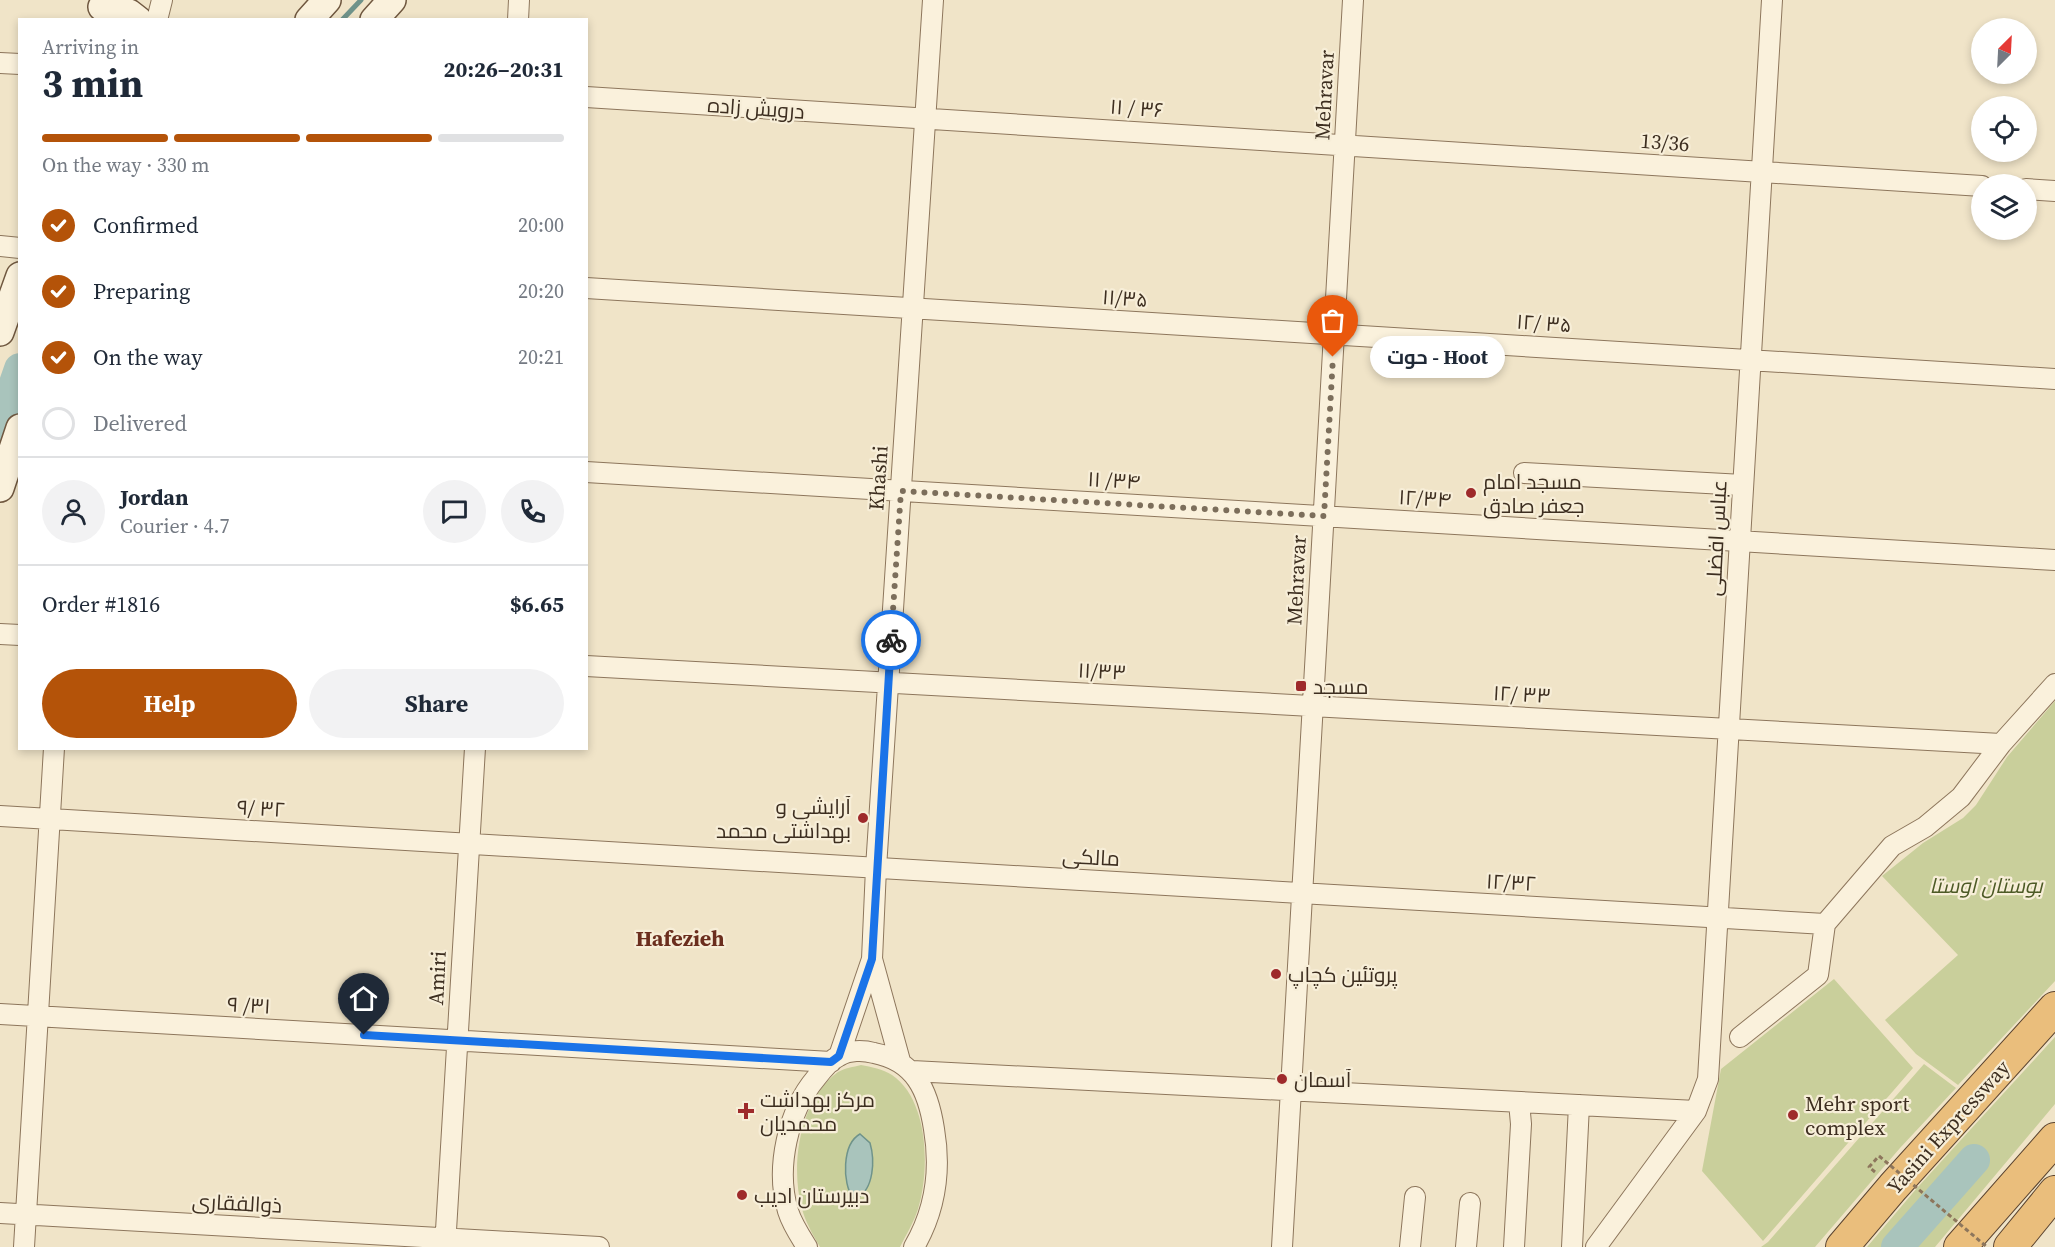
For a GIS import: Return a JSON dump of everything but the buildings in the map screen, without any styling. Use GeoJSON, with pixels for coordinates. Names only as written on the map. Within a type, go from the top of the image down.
{"type":"FeatureCollection","features":[{"type":"Feature","properties":{"kind":"highway","name":"Yasini Expressway"},"geometry":{"type":"LineString","coordinates":[[1842,1247],[1893,1187],[2055,1008]]}},
{"type":"Feature","properties":{"kind":"highway"},"geometry":{"type":"LineString","coordinates":[[1960,1247],[2055,1139]]}},
{"type":"Feature","properties":{"kind":"highway"},"geometry":{"type":"LineString","coordinates":[[2010,1247],[2055,1192]]}},
{"type":"Feature","properties":{"kind":"main road"},"geometry":{"type":"LineString","coordinates":[[311,18],[327,0]]}},
{"type":"Feature","properties":{"kind":"main road"},"geometry":{"type":"LineString","coordinates":[[376,18],[392,0]]}},
{"type":"Feature","properties":{"kind":"main road"},"geometry":{"type":"LineString","coordinates":[[102,9],[129,13],[135,18]]}},
{"type":"Feature","properties":{"kind":"main road"},"geometry":{"type":"LineString","coordinates":[[0,332],[18,282]]}},
{"type":"Feature","properties":{"kind":"main road"},"geometry":{"type":"LineString","coordinates":[[0,488],[18,434]]}},
{"type":"Feature","properties":{"kind":"street"},"geometry":{"type":"LineString","coordinates":[[158,18],[162,0]]}},
{"type":"Feature","properties":{"kind":"street"},"geometry":{"type":"LineString","coordinates":[[518,18],[519,0]]}},
{"type":"Feature","properties":{"kind":"street","name":"Khashi"},"geometry":{"type":"LineString","coordinates":[[835,1059],[872,959],[933,0]]}},
{"type":"Feature","properties":{"kind":"street","name":"Mehravar"},"geometry":{"type":"LineString","coordinates":[[1282,1247],[1353,0]]}},
{"type":"Feature","properties":{"kind":"street","name":"عباس افضلی"},"geometry":{"type":"LineString","coordinates":[[1596,1247],[1696,1111],[1708,1079],[1772,0]]}},
{"type":"Feature","properties":{"kind":"street"},"geometry":{"type":"LineString","coordinates":[[0,63],[18,64]]}},
{"type":"Feature","properties":{"kind":"street","name":"درویش زاده"},"geometry":{"type":"LineString","coordinates":[[588,97],[925,118]]}},
{"type":"Feature","properties":{"kind":"street","name":"۱۱ / ۳۶"},"geometry":{"type":"LineString","coordinates":[[925,118],[1345,145]]}},
{"type":"Feature","properties":{"kind":"street","name":"13/36"},"geometry":{"type":"LineString","coordinates":[[1345,145],[1971,185]]}},
{"type":"Feature","properties":{"kind":"street"},"geometry":{"type":"LineString","coordinates":[[2037,190],[2055,191]]}},
{"type":"Feature","properties":{"kind":"street"},"geometry":{"type":"LineString","coordinates":[[0,246],[18,248]]}},
{"type":"Feature","properties":{"kind":"street","name":"۱۱/۳۵"},"geometry":{"type":"LineString","coordinates":[[588,288],[1334,334]]}},
{"type":"Feature","properties":{"kind":"street","name":"۱۲/ ۳۵"},"geometry":{"type":"LineString","coordinates":[[1334,334],[2055,379]]}},
{"type":"Feature","properties":{"kind":"street","name":"۱۱ /۳۴"},"geometry":{"type":"LineString","coordinates":[[588,472],[1324,516]]}},
{"type":"Feature","properties":{"kind":"street"},"geometry":{"type":"LineString","coordinates":[[1524,473],[1743,485]]}},
{"type":"Feature","properties":{"kind":"street","name":"۱۲/۳۴"},"geometry":{"type":"LineString","coordinates":[[1324,516],[2055,560]]}},
{"type":"Feature","properties":{"kind":"street"},"geometry":{"type":"LineString","coordinates":[[0,634],[18,635]]}},
{"type":"Feature","properties":{"kind":"street","name":"۱۱/۳۳"},"geometry":{"type":"LineString","coordinates":[[588,666],[1313,706]]}},
{"type":"Feature","properties":{"kind":"street"},"geometry":{"type":"LineString","coordinates":[[1740,1037],[1818,975],[1825,924],[1892,846],[1925,827],[1961,797],[2001,744],[2055,684]]}},
{"type":"Feature","properties":{"kind":"street","name":"۱۲/ ۳۳"},"geometry":{"type":"LineString","coordinates":[[1313,706],[2001,744]]}},
{"type":"Feature","properties":{"kind":"street"},"geometry":{"type":"LineString","coordinates":[[24,1247],[54,750]]}},
{"type":"Feature","properties":{"kind":"street","name":"Amiri"},"geometry":{"type":"LineString","coordinates":[[445,1243],[475,750]]}},
{"type":"Feature","properties":{"kind":"street","name":"۹/ ۳۲"},"geometry":{"type":"LineString","coordinates":[[0,816],[876,868]]}},
{"type":"Feature","properties":{"kind":"street","name":"مالکی"},"geometry":{"type":"LineString","coordinates":[[876,868],[1302,894]]}},
{"type":"Feature","properties":{"kind":"street","name":"۱۲/۳۲"},"geometry":{"type":"LineString","coordinates":[[1302,894],[1825,924]]}},
{"type":"Feature","properties":{"kind":"street","name":"Khashi"},"geometry":{"type":"LineString","coordinates":[[872,959],[906,1066],[922,1089],[936,1137],[937,1176],[934,1198],[928,1218],[914,1247]]}},
{"type":"Feature","properties":{"kind":"street","name":"۹ /۳۱"},"geometry":{"type":"LineString","coordinates":[[0,1014],[457,1041],[835,1059],[865,1050],[885,1055],[906,1066],[1291,1091],[1696,1111]]}},
{"type":"Feature","properties":{"kind":"street"},"geometry":{"type":"LineString","coordinates":[[807,1247],[792,1222],[785,1200],[785,1150],[792,1118],[801,1098],[835,1059]]}},
{"type":"Feature","properties":{"kind":"street"},"geometry":{"type":"LineString","coordinates":[[1514,1247],[1521,1124],[1519,1102]]}},
{"type":"Feature","properties":{"kind":"street"},"geometry":{"type":"LineString","coordinates":[[1572,1247],[1579,1105]]}},
{"type":"Feature","properties":{"kind":"street"},"geometry":{"type":"LineString","coordinates":[[1410,1247],[1415,1197]]}},
{"type":"Feature","properties":{"kind":"street"},"geometry":{"type":"LineString","coordinates":[[1466,1247],[1470,1203]]}},
{"type":"Feature","properties":{"kind":"street","name":"ذوالفقاری"},"geometry":{"type":"LineString","coordinates":[[0,1213],[445,1243],[599,1247]]}},
{"type":"Feature","properties":{"kind":"path"},"geometry":{"type":"LineString","coordinates":[[1869,1167],[1879,1156],[1987,1247]]}},
{"type":"Feature","properties":{"kind":"green space","name":"بوستان اوستا"},"geometry":{"type":"Polygon","coordinates":[[[2055,701],[2055,981],[1958,1085],[1916,1054],[1885,1020],[1958,955],[1882,876],[1923,843],[1963,818],[1976,805],[2007,757],[2055,701]]]}},
{"type":"Feature","properties":{"kind":"green space","name":"Mehr sport complex"},"geometry":{"type":"Polygon","coordinates":[[[1834,979],[1913,1068],[1763,1241],[1702,1171],[1721,1069],[1834,979]]]}},
{"type":"Feature","properties":{"kind":"green space"},"geometry":{"type":"Polygon","coordinates":[[[2055,1037],[2055,1104],[1935,1247],[1867,1247],[1917,1188],[2055,1037]]]}},
{"type":"Feature","properties":{"kind":"green space"},"geometry":{"type":"Polygon","coordinates":[[[1924,1064],[1956,1088],[1900,1148],[1815,1247],[1761,1247],[1768,1242],[1924,1064]]]}},
{"type":"Feature","properties":{"kind":"green space"},"geometry":{"type":"Polygon","coordinates":[[[861,1065],[892,1075],[904,1086],[913,1101],[920,1118],[925,1156],[922,1193],[912,1224],[900,1247],[820,1247],[802,1209],[799,1192],[797,1173],[801,1135],[814,1099],[825,1084],[838,1072],[861,1065]]]}},
{"type":"Feature","properties":{"kind":"water"},"geometry":{"type":"Polygon","coordinates":[[[860,1134],[870,1143],[873,1166],[867,1188],[863,1194],[853,1198],[847,1183],[846,1164],[850,1146],[860,1134]]]}},
{"type":"Feature","properties":{"kind":"waterway"},"geometry":{"type":"LineString","coordinates":[[344,18],[361,0]]}},
{"type":"Feature","properties":{"kind":"waterway"},"geometry":{"type":"LineString","coordinates":[[0,426],[18,375]]}},
{"type":"Feature","properties":{"kind":"waterway"},"geometry":{"type":"LineString","coordinates":[[1897,1247],[1974,1160]]}},
{"type":"Feature","properties":{"kind":"way so far"},"geometry":{"type":"LineString","coordinates":[[891,640],[901,491],[1324,516],[1333,357]]}},
{"type":"Feature","properties":{"kind":"place","name":"حوت - Hoot"},"geometry":{"type":"Point","coordinates":[1333,357]}},
{"type":"Feature","properties":{"kind":"place","name":"مسجد امام جعفر صادق"},"geometry":{"type":"Point","coordinates":[1471,493]}},
{"type":"Feature","properties":{"kind":"place","name":"مسجد"},"geometry":{"type":"Point","coordinates":[1301,686]}},
{"type":"Feature","properties":{"kind":"place","name":"آرایشی و بهداشتی محمد"},"geometry":{"type":"Point","coordinates":[863,818]}},
{"type":"Feature","properties":{"kind":"place","name":"پروتئین کچاپ"},"geometry":{"type":"Point","coordinates":[1276,974]}},
{"type":"Feature","properties":{"kind":"place","name":"آسمان"},"geometry":{"type":"Point","coordinates":[1282,1079]}},
{"type":"Feature","properties":{"kind":"place","name":"مرکز بهداشت محمدیان"},"geometry":{"type":"Point","coordinates":[746,1111]}},
{"type":"Feature","properties":{"kind":"place","name":"Mehr sport complex"},"geometry":{"type":"Point","coordinates":[1793,1115]}},
{"type":"Feature","properties":{"kind":"place","name":"دبیرستان ادیب"},"geometry":{"type":"Point","coordinates":[742,1195]}},
{"type":"Feature","properties":{"kind":"district","name":"Hafezieh"},"geometry":{"type":"Point","coordinates":[680,938]}},
{"type":"Feature","properties":{"kind":"route"},"geometry":{"type":"LineString","coordinates":[[364,1035],[831,1062],[839,1056],[872,959],[891,640]]}}]}
